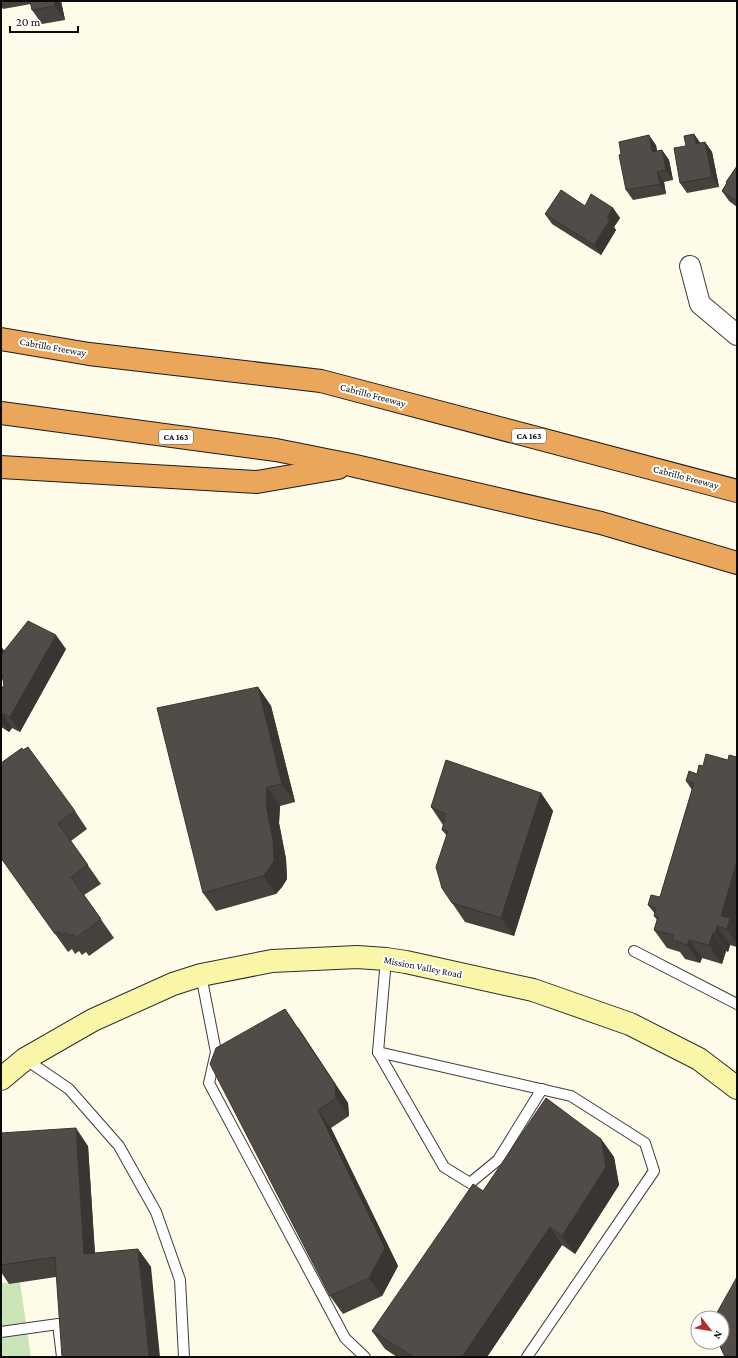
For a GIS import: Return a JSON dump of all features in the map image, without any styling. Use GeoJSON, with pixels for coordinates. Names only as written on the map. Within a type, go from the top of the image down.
{"type":"FeatureCollection","features":[{"type":"Feature","properties":{"kind":"highway","name":"Cabrillo Freeway"},"geometry":{"type":"LineString","coordinates":[[1,339],[89,354],[321,382],[737,491]]}},
{"type":"Feature","properties":{"kind":"highway","name":"CA 163"},"geometry":{"type":"LineString","coordinates":[[1,413],[276,450],[351,465],[601,523],[737,563]]}},
{"type":"Feature","properties":{"kind":"highway"},"geometry":{"type":"LineString","coordinates":[[1,467],[257,482],[351,465]]}},
{"type":"Feature","properties":{"kind":"street"},"geometry":{"type":"LineString","coordinates":[[690,266],[700,304],[737,335]]}},
{"type":"Feature","properties":{"kind":"street","name":"Mission Valley Road"},"geometry":{"type":"LineString","coordinates":[[1,1079],[25,1059],[93,1020],[173,984],[202,976],[272,961],[357,957],[386,959],[429,967],[532,990],[630,1024],[699,1059],[737,1088]]}},
{"type":"Feature","properties":{"kind":"lane"},"geometry":{"type":"LineString","coordinates":[[634,951],[737,1004]]}},
{"type":"Feature","properties":{"kind":"lane"},"geometry":{"type":"LineString","coordinates":[[386,959],[378,1052],[444,1167],[470,1183],[498,1160],[542,1089]]}},
{"type":"Feature","properties":{"kind":"lane"},"geometry":{"type":"LineString","coordinates":[[202,976],[216,1052],[209,1083],[345,1338],[365,1357]]}},
{"type":"Feature","properties":{"kind":"lane"},"geometry":{"type":"LineString","coordinates":[[378,1052],[571,1096],[645,1143],[654,1171],[527,1357]]}},
{"type":"Feature","properties":{"kind":"lane"},"geometry":{"type":"LineString","coordinates":[[25,1059],[69,1089],[119,1146],[156,1212],[180,1280],[184,1357]]}},
{"type":"Feature","properties":{"kind":"lane"},"geometry":{"type":"LineString","coordinates":[[1,1332],[58,1324],[62,1357]]}},
{"type":"Feature","properties":{"kind":"green space"},"geometry":{"type":"Polygon","coordinates":[[[20,1282],[31,1357],[1,1357],[1,1283],[20,1282]]]}},
{"type":"Feature","properties":{"kind":"building"},"geometry":{"type":"Polygon","coordinates":[[[30,1],[54,1],[55,6],[32,10],[30,1]]]}},
{"type":"Feature","properties":{"kind":"building"},"geometry":{"type":"Polygon","coordinates":[[[694,134],[696,144],[705,142],[712,177],[680,183],[674,148],[686,146],[684,136],[694,134]]]}},
{"type":"Feature","properties":{"kind":"building"},"geometry":{"type":"Polygon","coordinates":[[[649,135],[652,152],[662,150],[666,170],[657,172],[660,184],[626,190],[619,155],[621,154],[619,142],[649,135]]]}},
{"type":"Feature","properties":{"kind":"building"},"geometry":{"type":"Polygon","coordinates":[[[737,166],[737,201],[722,191],[727,183],[726,182],[737,166]]]}},
{"type":"Feature","properties":{"kind":"building"},"geometry":{"type":"Polygon","coordinates":[[[561,190],[585,206],[591,194],[613,208],[607,218],[610,220],[594,245],[545,214],[561,190]]]}},
{"type":"Feature","properties":{"kind":"building"},"geometry":{"type":"Polygon","coordinates":[[[28,621],[56,635],[10,717],[1,715],[1,690],[4,685],[1,670],[1,655],[28,621]]]}},
{"type":"Feature","properties":{"kind":"building"},"geometry":{"type":"Polygon","coordinates":[[[258,687],[282,784],[267,787],[266,804],[273,841],[274,861],[263,876],[203,893],[157,708],[258,687]]]}},
{"type":"Feature","properties":{"kind":"building"},"geometry":{"type":"Polygon","coordinates":[[[28,747],[75,811],[58,823],[88,865],[71,877],[101,919],[76,938],[73,934],[69,936],[66,932],[62,935],[59,931],[55,934],[1,858],[1,763],[22,748],[23,750],[28,747]]]}},
{"type":"Feature","properties":{"kind":"building"},"geometry":{"type":"Polygon","coordinates":[[[706,754],[728,760],[729,755],[737,757],[737,861],[721,916],[730,918],[727,929],[717,926],[715,934],[713,933],[709,945],[689,940],[687,945],[672,940],[674,935],[654,930],[658,917],[654,916],[656,908],[648,905],[651,895],[660,897],[694,783],[686,781],[689,771],[697,774],[699,765],[703,766],[706,754]]]}},
{"type":"Feature","properties":{"kind":"building"},"geometry":{"type":"Polygon","coordinates":[[[446,760],[541,793],[501,918],[452,903],[442,888],[436,867],[448,831],[442,830],[446,814],[431,807],[446,760]]]}},
{"type":"Feature","properties":{"kind":"building"},"geometry":{"type":"Polygon","coordinates":[[[285,1009],[335,1084],[336,1098],[318,1110],[385,1248],[369,1278],[330,1296],[210,1064],[216,1048],[285,1009]]]}},
{"type":"Feature","properties":{"kind":"building"},"geometry":{"type":"Polygon","coordinates":[[[546,1098],[601,1139],[606,1167],[562,1236],[550,1227],[462,1357],[414,1357],[372,1331],[473,1184],[483,1191],[546,1098]]]}},
{"type":"Feature","properties":{"kind":"building"},"geometry":{"type":"Polygon","coordinates":[[[76,1128],[84,1254],[138,1249],[149,1357],[62,1357],[55,1257],[1,1265],[1,1133],[76,1128]]]}},
{"type":"Feature","properties":{"kind":"building"},"geometry":{"type":"Polygon","coordinates":[[[737,1277],[737,1357],[725,1357],[722,1350],[730,1350],[730,1310],[718,1310],[737,1277]]]}}]}
